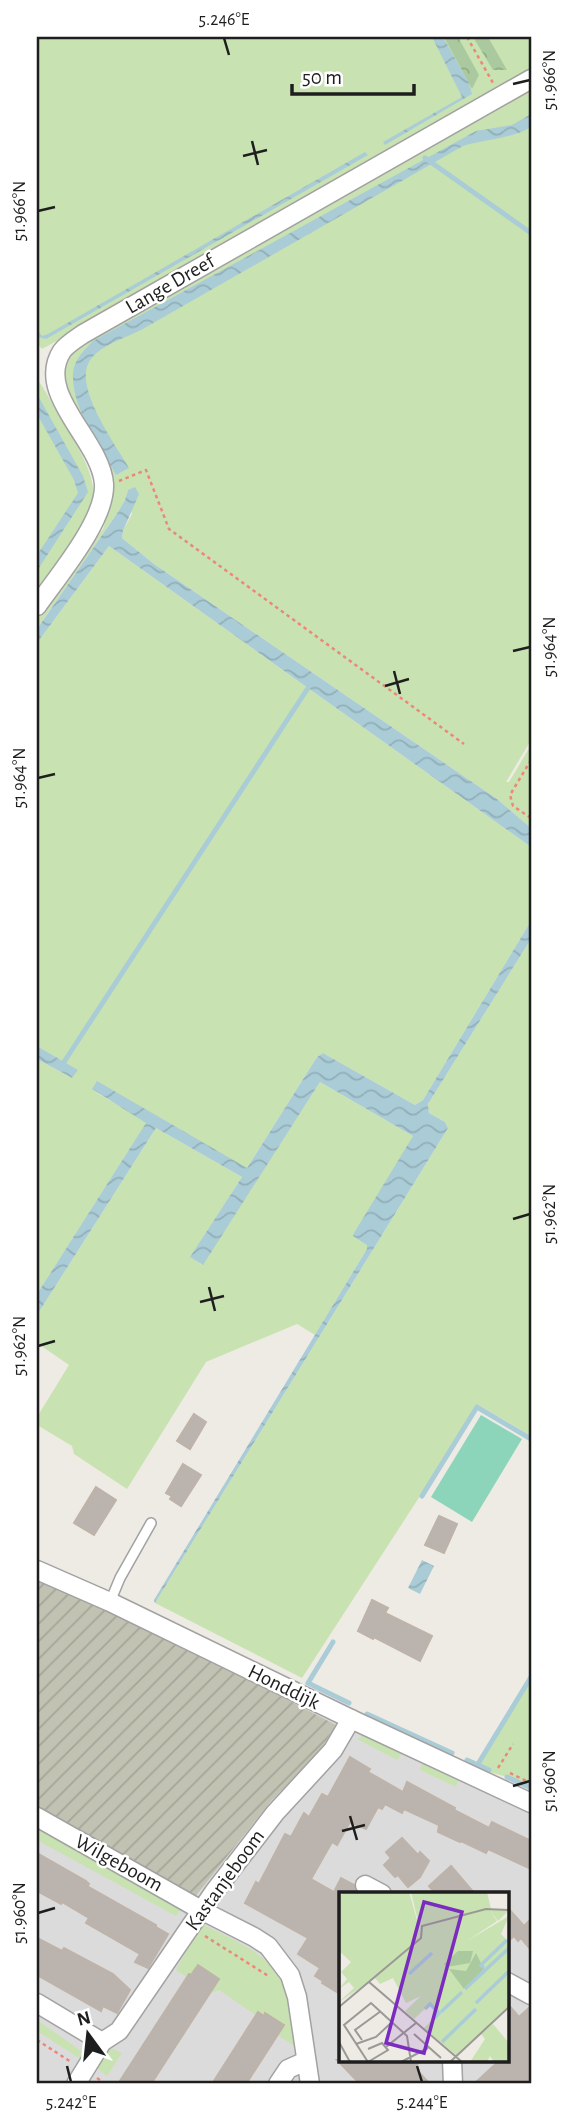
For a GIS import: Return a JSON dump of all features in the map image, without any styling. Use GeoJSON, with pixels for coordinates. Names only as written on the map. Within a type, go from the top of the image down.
{"type":"FeatureCollection","features":[{"type":"Feature","properties":{"kind":"street","name":"Lange Dreef"},"geometry":{"type":"LineString","coordinates":[[37,606],[94,523],[102,503],[104,483],[96,458],[56,390],[55,364],[63,348],[83,334],[531,79]]}},
{"type":"Feature","properties":{"kind":"street","name":"Honddijk"},"geometry":{"type":"LineString","coordinates":[[37,1570],[110,1602],[531,1803]]}},
{"type":"Feature","properties":{"kind":"street","name":"Kastanjeboom"},"geometry":{"type":"LineString","coordinates":[[76,2084],[102,2042],[119,2031],[201,1910],[275,1813],[332,1750],[351,1719]]}},
{"type":"Feature","properties":{"kind":"street","name":"Wilgeboom"},"geometry":{"type":"LineString","coordinates":[[37,1817],[254,1937],[281,1960],[290,1975],[297,1997],[310,2084]]}},
{"type":"Feature","properties":{"kind":"street"},"geometry":{"type":"LineString","coordinates":[[365,1885],[378,1892]]}},
{"type":"Feature","properties":{"kind":"street"},"geometry":{"type":"LineString","coordinates":[[508,1983],[531,1995]]}},
{"type":"Feature","properties":{"kind":"street"},"geometry":{"type":"LineString","coordinates":[[37,2003],[102,2042]]}},
{"type":"Feature","properties":{"kind":"street"},"geometry":{"type":"LineString","coordinates":[[278,2084],[288,2069],[306,2061]]}},
{"type":"Feature","properties":{"kind":"street"},"geometry":{"type":"LineString","coordinates":[[452,2062],[453,2084]]}},
{"type":"Feature","properties":{"kind":"lane"},"geometry":{"type":"LineString","coordinates":[[110,1602],[120,1578],[151,1523]]}},
{"type":"Feature","properties":{"kind":"path"},"geometry":{"type":"LineString","coordinates":[[467,37],[500,96]]}},
{"type":"Feature","properties":{"kind":"path"},"geometry":{"type":"LineString","coordinates":[[103,489],[146,470],[169,529],[464,744]]}},
{"type":"Feature","properties":{"kind":"path"},"geometry":{"type":"LineString","coordinates":[[531,761],[510,795],[513,806],[531,818]]}},
{"type":"Feature","properties":{"kind":"path"},"geometry":{"type":"LineString","coordinates":[[489,1783],[513,1744]]}},
{"type":"Feature","properties":{"kind":"path"},"geometry":{"type":"LineString","coordinates":[[190,1927],[273,1979]]}},
{"type":"Feature","properties":{"kind":"shaded area"},"geometry":{"type":"Polygon","coordinates":[[[37,1568],[531,1797],[531,2084],[37,2084],[37,1568]]]}},
{"type":"Feature","properties":{"kind":"shaded area"},"geometry":{"type":"Polygon","coordinates":[[[37,1577],[151,1629],[336,1725],[318,1754],[271,1801],[195,1897],[37,1808],[37,1577]]]}},
{"type":"Feature","properties":{"kind":"green space"},"geometry":{"type":"Polygon","coordinates":[[[37,37],[531,37],[531,81],[42,349],[37,343],[37,37]]]}},
{"type":"Feature","properties":{"kind":"green space"},"geometry":{"type":"Polygon","coordinates":[[[444,37],[458,37],[479,75],[472,89],[444,37]]]}},
{"type":"Feature","properties":{"kind":"green space"},"geometry":{"type":"Polygon","coordinates":[[[473,37],[488,37],[507,70],[493,70],[473,37]]]}},
{"type":"Feature","properties":{"kind":"green space"},"geometry":{"type":"Polygon","coordinates":[[[531,85],[531,740],[506,782],[509,782],[531,745],[531,828],[497,799],[154,564],[122,538],[132,514],[128,490],[118,512],[37,629],[37,619],[103,529],[110,505],[111,489],[60,383],[65,353],[531,85]]]}},
{"type":"Feature","properties":{"kind":"green space"},"geometry":{"type":"Polygon","coordinates":[[[37,379],[83,457],[94,494],[89,520],[37,597],[37,379]]]}},
{"type":"Feature","properties":{"kind":"green space"},"geometry":{"type":"Polygon","coordinates":[[[109,546],[531,847],[531,921],[423,1100],[415,1105],[323,1053],[317,1057],[247,1168],[92,1090],[147,1122],[37,1294],[37,1059],[72,1078],[77,1070],[37,1046],[37,643],[109,546]]]}},
{"type":"Feature","properties":{"kind":"green space"},"geometry":{"type":"Polygon","coordinates":[[[531,939],[531,1436],[479,1405],[302,1678],[155,1603],[448,1128],[445,1122],[429,1113],[428,1104],[531,939]]]}},
{"type":"Feature","properties":{"kind":"green space"},"geometry":{"type":"Polygon","coordinates":[[[320,1082],[413,1136],[365,1243],[368,1245],[367,1249],[315,1335],[297,1324],[206,1362],[127,1489],[74,1454],[72,1446],[37,1425],[37,1417],[69,1365],[37,1343],[37,1315],[156,1128],[242,1177],[191,1256],[202,1265],[320,1082]]]}},
{"type":"Feature","properties":{"kind":"green space"},"geometry":{"type":"Polygon","coordinates":[[[481,1415],[522,1439],[472,1522],[431,1497],[481,1415]]]}},
{"type":"Feature","properties":{"kind":"green space"},"geometry":{"type":"Polygon","coordinates":[[[531,1678],[531,1790],[507,1777],[479,1769],[478,1764],[531,1678]]]}},
{"type":"Feature","properties":{"kind":"green space"},"geometry":{"type":"Polygon","coordinates":[[[366,1734],[402,1753],[397,1760],[357,1739],[366,1734]]]}},
{"type":"Feature","properties":{"kind":"green space"},"geometry":{"type":"Polygon","coordinates":[[[423,1759],[458,1781],[456,1787],[420,1770],[423,1759]]]}},
{"type":"Feature","properties":{"kind":"green space"},"geometry":{"type":"Polygon","coordinates":[[[37,1828],[182,1908],[176,1916],[37,1840],[37,1828]]]}},
{"type":"Feature","properties":{"kind":"green space"},"geometry":{"type":"Polygon","coordinates":[[[202,1924],[249,1948],[273,1968],[287,1996],[296,2047],[259,2023],[257,2016],[219,1990],[212,1993],[176,1970],[202,1924]]]}},
{"type":"Feature","properties":{"kind":"green space"},"geometry":{"type":"Polygon","coordinates":[[[37,2020],[84,2053],[79,2058],[37,2031],[37,2020]]]}},
{"type":"Feature","properties":{"kind":"green space"},"geometry":{"type":"Polygon","coordinates":[[[109,2047],[122,2053],[107,2076],[96,2067],[109,2047]]]}},
{"type":"Feature","properties":{"kind":"water"},"geometry":{"type":"Polygon","coordinates":[[[432,37],[443,37],[469,83],[472,94],[385,145],[383,142],[462,97],[432,37]]]}},
{"type":"Feature","properties":{"kind":"water"},"geometry":{"type":"Polygon","coordinates":[[[531,114],[531,127],[507,136],[463,146],[93,356],[86,373],[91,401],[129,468],[116,475],[88,426],[74,386],[75,364],[93,341],[476,131],[512,125],[531,114]]]}},
{"type":"Feature","properties":{"kind":"water"},"geometry":{"type":"Polygon","coordinates":[[[365,152],[368,155],[46,339],[38,337],[37,329],[42,336],[48,334],[365,152]]]}},
{"type":"Feature","properties":{"kind":"water"},"geometry":{"type":"Polygon","coordinates":[[[37,394],[83,476],[88,492],[37,571],[37,555],[78,493],[74,480],[37,414],[37,394]]]}},
{"type":"Feature","properties":{"kind":"water"},"geometry":{"type":"Polygon","coordinates":[[[135,487],[139,494],[122,538],[154,564],[497,799],[531,828],[531,847],[109,546],[37,643],[37,629],[118,512],[128,490],[135,487]]]}},
{"type":"Feature","properties":{"kind":"water"},"geometry":{"type":"Polygon","coordinates":[[[531,921],[531,939],[428,1104],[429,1113],[445,1122],[448,1128],[155,1603],[154,1600],[367,1249],[367,1245],[353,1236],[354,1233],[413,1136],[320,1082],[203,1265],[190,1257],[242,1177],[156,1128],[37,1315],[37,1294],[146,1123],[92,1089],[97,1081],[247,1168],[317,1057],[323,1053],[415,1105],[423,1100],[531,921]]]}},
{"type":"Feature","properties":{"kind":"water"},"geometry":{"type":"Polygon","coordinates":[[[37,1046],[78,1070],[72,1078],[37,1059],[37,1046]]]}},
{"type":"Feature","properties":{"kind":"water"},"geometry":{"type":"Polygon","coordinates":[[[422,1560],[434,1566],[420,1594],[408,1588],[422,1560]]]}},
{"type":"Feature","properties":{"kind":"building"},"geometry":{"type":"Polygon","coordinates":[[[194,1414],[206,1422],[190,1449],[177,1441],[194,1414]]]}},
{"type":"Feature","properties":{"kind":"building"},"geometry":{"type":"Polygon","coordinates":[[[183,1464],[201,1475],[181,1506],[166,1493],[183,1464]]]}},
{"type":"Feature","properties":{"kind":"building"},"geometry":{"type":"Polygon","coordinates":[[[96,1487],[116,1500],[94,1535],[74,1523],[96,1487]]]}},
{"type":"Feature","properties":{"kind":"building"},"geometry":{"type":"Polygon","coordinates":[[[439,1516],[457,1524],[444,1553],[425,1545],[439,1516]]]}},
{"type":"Feature","properties":{"kind":"building"},"geometry":{"type":"Polygon","coordinates":[[[372,1600],[388,1608],[385,1613],[432,1636],[420,1661],[358,1631],[372,1600]]]}},
{"type":"Feature","properties":{"kind":"building"},"geometry":{"type":"Polygon","coordinates":[[[350,1757],[370,1769],[368,1772],[403,1792],[407,1782],[489,1828],[492,1822],[531,1841],[531,1869],[488,1849],[486,1853],[460,1842],[438,1832],[439,1825],[404,1809],[402,1813],[385,1804],[382,1809],[378,1807],[366,1829],[350,1822],[337,1845],[332,1842],[311,1879],[334,1892],[341,1878],[354,1885],[357,1892],[337,1894],[339,1993],[315,1976],[320,1968],[298,1954],[308,1938],[245,1903],[256,1882],[259,1884],[285,1834],[291,1837],[304,1813],[309,1817],[322,1794],[328,1797],[350,1757]]]}},
{"type":"Feature","properties":{"kind":"building"},"geometry":{"type":"Polygon","coordinates":[[[402,1838],[418,1855],[420,1852],[429,1861],[420,1877],[408,1887],[384,1865],[391,1858],[386,1852],[402,1838]]]}},
{"type":"Feature","properties":{"kind":"building"},"geometry":{"type":"Polygon","coordinates":[[[37,1853],[168,1934],[148,1968],[135,1962],[140,1954],[86,1923],[89,1918],[37,1891],[37,1853]]]}},
{"type":"Feature","properties":{"kind":"building"},"geometry":{"type":"Polygon","coordinates":[[[451,1866],[473,1892],[434,1892],[429,1886],[451,1866]]]}},
{"type":"Feature","properties":{"kind":"building"},"geometry":{"type":"Polygon","coordinates":[[[508,1908],[524,1926],[531,1919],[531,1950],[521,1938],[518,1941],[514,1936],[508,1941],[508,1908]]]}},
{"type":"Feature","properties":{"kind":"building"},"geometry":{"type":"Polygon","coordinates":[[[37,1938],[62,1951],[64,1948],[113,1974],[130,1990],[117,2013],[103,2006],[101,2011],[37,1975],[37,1938]]]}},
{"type":"Feature","properties":{"kind":"building"},"geometry":{"type":"Polygon","coordinates":[[[198,1965],[219,1979],[151,2084],[118,2084],[189,1974],[191,1975],[198,1965]]]}},
{"type":"Feature","properties":{"kind":"building"},"geometry":{"type":"Polygon","coordinates":[[[508,2004],[519,2017],[531,2006],[531,2080],[527,2084],[474,2084],[498,2062],[508,2062],[508,2004]]]}},
{"type":"Feature","properties":{"kind":"building"},"geometry":{"type":"Polygon","coordinates":[[[258,2012],[264,2016],[265,2013],[284,2025],[246,2084],[212,2084],[258,2012]]]}},
{"type":"Feature","properties":{"kind":"building"},"geometry":{"type":"Polygon","coordinates":[[[337,2060],[420,2062],[414,2067],[430,2084],[360,2084],[337,2060]]]}},
{"type":"Feature","properties":{"kind":"waterway"},"geometry":{"type":"LineString","coordinates":[[425,158],[531,233]]}},
{"type":"Feature","properties":{"kind":"waterway"},"geometry":{"type":"LineString","coordinates":[[64,1062],[308,688]]}},
{"type":"Feature","properties":{"kind":"waterway"},"geometry":{"type":"LineString","coordinates":[[422,1496],[477,1407],[531,1439]]}},
{"type":"Feature","properties":{"kind":"waterway"},"geometry":{"type":"LineString","coordinates":[[333,1642],[308,1683],[349,1703]]}},
{"type":"Feature","properties":{"kind":"waterway"},"geometry":{"type":"LineString","coordinates":[[478,1764],[531,1677]]}},
{"type":"Feature","properties":{"kind":"waterway"},"geometry":{"type":"LineString","coordinates":[[367,1714],[452,1753]]}},
{"type":"Feature","properties":{"kind":"waterway"},"geometry":{"type":"LineString","coordinates":[[467,1760],[489,1770]]}},
{"type":"Feature","properties":{"kind":"waterway"},"geometry":{"type":"LineString","coordinates":[[507,1777],[531,1788]]}}]}
